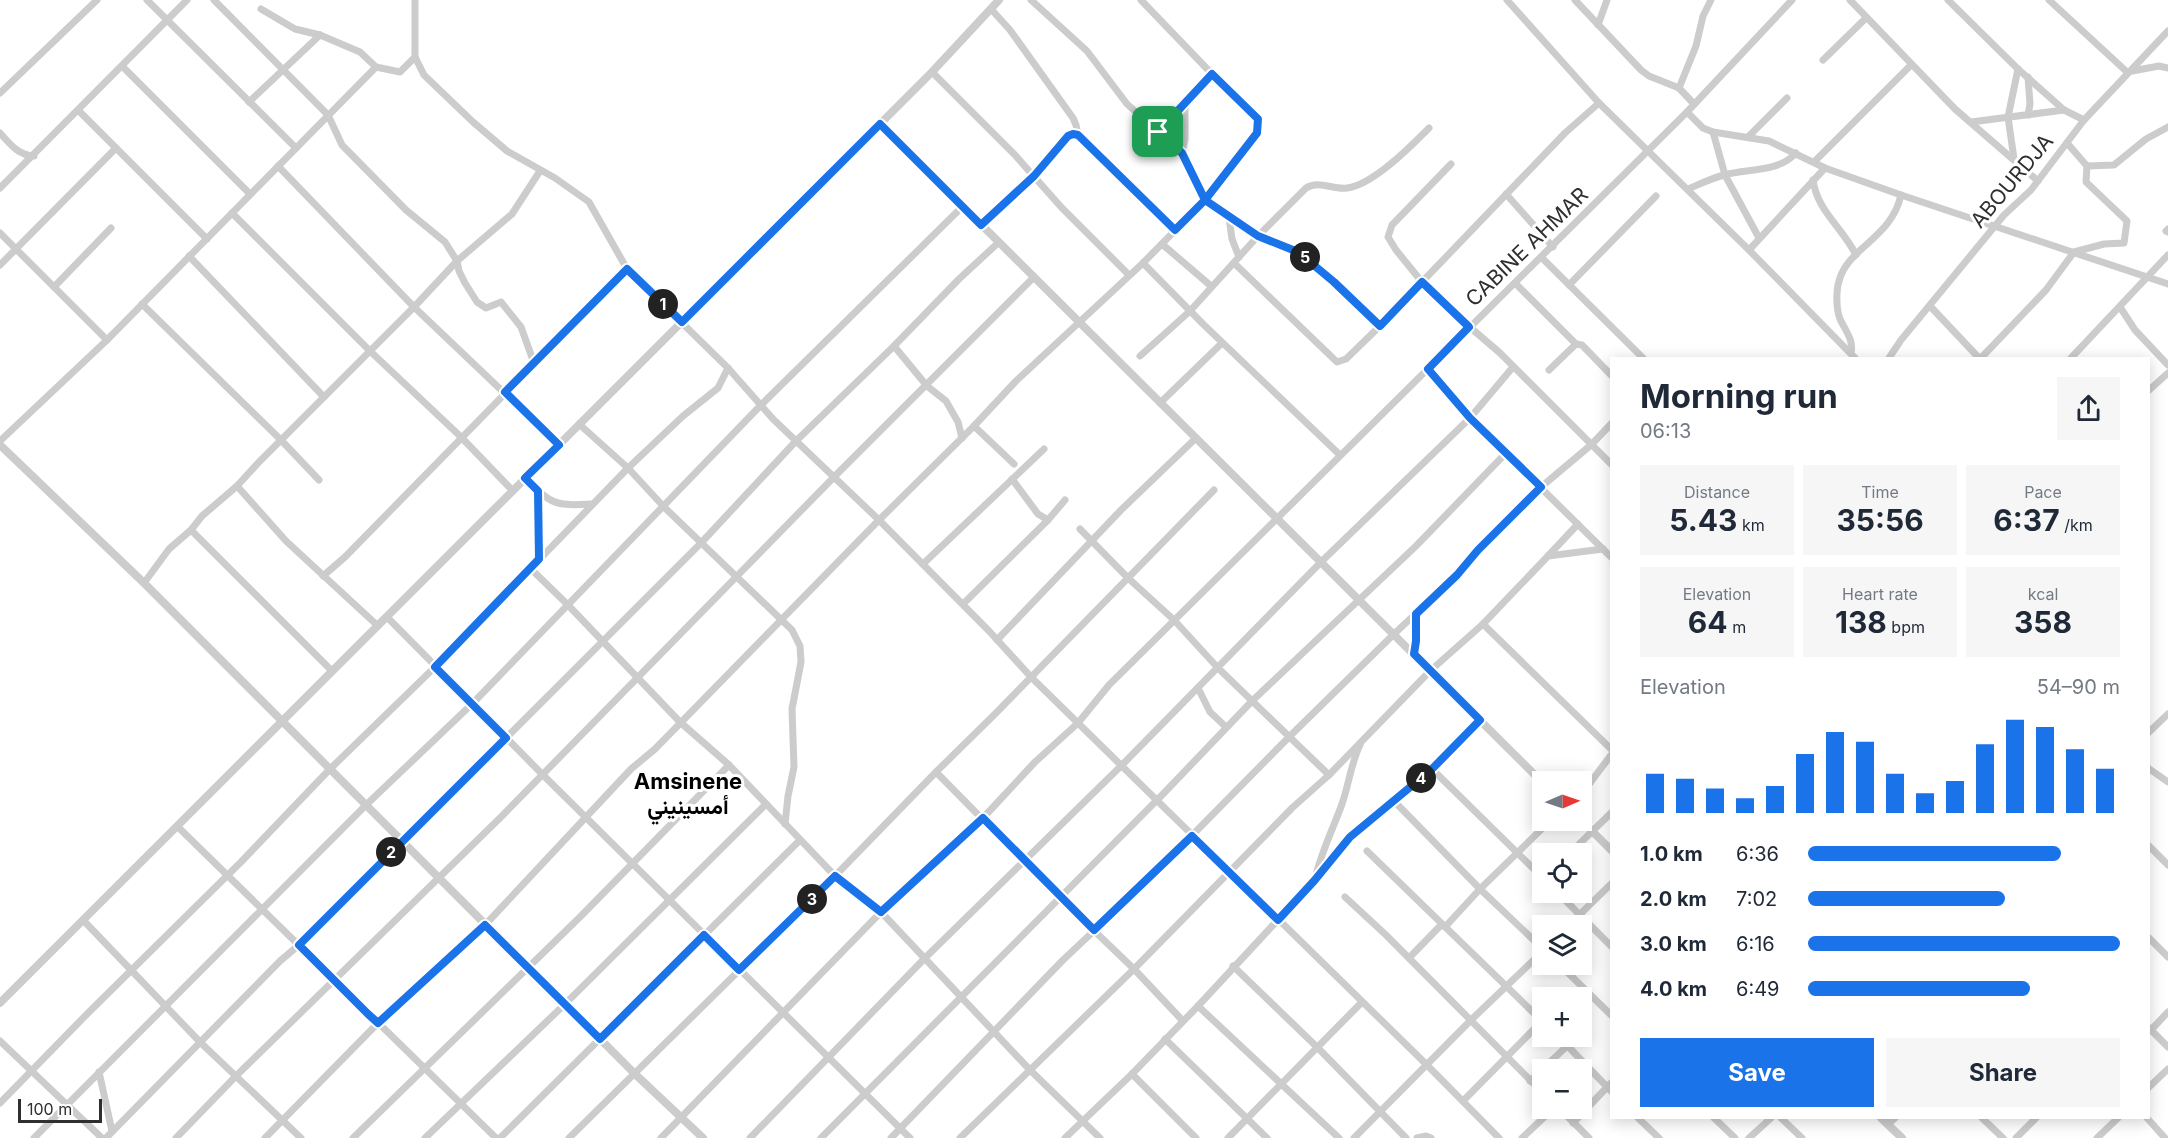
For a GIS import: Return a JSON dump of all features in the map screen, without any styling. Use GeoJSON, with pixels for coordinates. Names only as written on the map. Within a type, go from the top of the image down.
{"type":"FeatureCollection","features":[{"type":"Feature","properties":{"kind":"street"},"geometry":{"type":"LineString","coordinates":[[0,93],[87,5],[97,0]]}},
{"type":"Feature","properties":{"kind":"street"},"geometry":{"type":"LineString","coordinates":[[147,0],[296,148]]}},
{"type":"Feature","properties":{"kind":"street"},"geometry":{"type":"LineString","coordinates":[[0,188],[187,0]]}},
{"type":"Feature","properties":{"kind":"street"},"geometry":{"type":"LineString","coordinates":[[214,0],[328,115],[342,145],[406,210],[445,242],[477,302],[486,308],[501,302],[521,327],[534,363]]}},
{"type":"Feature","properties":{"kind":"street"},"geometry":{"type":"LineString","coordinates":[[415,0],[415,57],[424,75],[507,151],[555,178],[589,202],[627,269],[728,368],[796,441],[963,604],[1017,662]]}},
{"type":"Feature","properties":{"kind":"street"},"geometry":{"type":"LineString","coordinates":[[0,1003],[932,72],[999,0]]}},
{"type":"Feature","properties":{"kind":"street"},"geometry":{"type":"LineString","coordinates":[[1030,0],[1087,51],[1127,104],[1182,153],[1205,200],[1258,236],[1298,252],[1334,282],[1380,326]]}},
{"type":"Feature","properties":{"kind":"street"},"geometry":{"type":"LineString","coordinates":[[265,1138],[378,1023],[485,925],[631,769],[974,426],[1016,381],[1162,244],[1205,200],[1257,133],[1258,119],[1142,0]]}},
{"type":"Feature","properties":{"kind":"street"},"geometry":{"type":"LineString","coordinates":[[1507,0],[1599,103],[1688,189],[1853,356]]}},
{"type":"Feature","properties":{"kind":"street"},"geometry":{"type":"LineString","coordinates":[[1575,0],[1641,70],[1649,76],[1679,88],[1694,104]]}},
{"type":"Feature","properties":{"kind":"street"},"geometry":{"type":"LineString","coordinates":[[1598,25],[1608,0]]}},
{"type":"Feature","properties":{"kind":"street"},"geometry":{"type":"LineString","coordinates":[[1679,88],[1696,46],[1703,16],[1711,0]]}},
{"type":"Feature","properties":{"kind":"street","name":"CABINE AHMAR"},"geometry":{"type":"LineString","coordinates":[[661,1138],[881,912],[983,818],[1035,762],[1078,723],[1109,685],[1469,327],[1542,258],[1687,112],[1792,0]]}},
{"type":"Feature","properties":{"kind":"street"},"geometry":{"type":"LineString","coordinates":[[1850,0],[1955,109],[2038,181]]}},
{"type":"Feature","properties":{"kind":"street"},"geometry":{"type":"LineString","coordinates":[[1948,0],[2018,69],[2064,110],[2084,120]]}},
{"type":"Feature","properties":{"kind":"street"},"geometry":{"type":"LineString","coordinates":[[2049,0],[2127,72],[2159,66],[2168,68]]}},
{"type":"Feature","properties":{"kind":"street"},"geometry":{"type":"LineString","coordinates":[[261,9],[295,29],[320,35],[360,52],[376,67],[400,72],[415,57]]}},
{"type":"Feature","properties":{"kind":"street"},"geometry":{"type":"LineString","coordinates":[[991,9],[1010,30],[1073,118],[1077,124],[1078,135]]}},
{"type":"Feature","properties":{"kind":"street"},"geometry":{"type":"LineString","coordinates":[[1823,60],[1866,18]]}},
{"type":"Feature","properties":{"kind":"street","name":"ABOURDJA"},"geometry":{"type":"LineString","coordinates":[[1891,357],[1901,340],[1994,227],[2038,181],[2084,120],[2127,72],[2168,32]]}},
{"type":"Feature","properties":{"kind":"street"},"geometry":{"type":"LineString","coordinates":[[249,102],[320,35]]}},
{"type":"Feature","properties":{"kind":"street"},"geometry":{"type":"LineString","coordinates":[[1814,162],[1911,65]]}},
{"type":"Feature","properties":{"kind":"street"},"geometry":{"type":"LineString","coordinates":[[122,66],[250,194]]}},
{"type":"Feature","properties":{"kind":"street"},"geometry":{"type":"LineString","coordinates":[[376,67],[107,340],[0,443],[144,583],[635,1074],[703,1138]]}},
{"type":"Feature","properties":{"kind":"street"},"geometry":{"type":"LineString","coordinates":[[2014,159],[2008,117],[2018,69]]}},
{"type":"Feature","properties":{"kind":"street"},"geometry":{"type":"LineString","coordinates":[[932,72],[1129,275]]}},
{"type":"Feature","properties":{"kind":"street"},"geometry":{"type":"LineString","coordinates":[[1158,132],[1212,74]]}},
{"type":"Feature","properties":{"kind":"street"},"geometry":{"type":"LineString","coordinates":[[2028,77],[2030,104],[2028,114]]}},
{"type":"Feature","properties":{"kind":"street"},"geometry":{"type":"LineString","coordinates":[[1748,137],[1787,98]]}},
{"type":"Feature","properties":{"kind":"street"},"geometry":{"type":"LineString","coordinates":[[1182,153],[1185,139],[1185,103]]}},
{"type":"Feature","properties":{"kind":"street"},"geometry":{"type":"LineString","coordinates":[[1229,218],[1237,260],[1337,362],[1347,359],[1565,133],[1599,103]]}},
{"type":"Feature","properties":{"kind":"street"},"geometry":{"type":"LineString","coordinates":[[78,110],[207,239]]}},
{"type":"Feature","properties":{"kind":"street"},"geometry":{"type":"LineString","coordinates":[[1971,122],[2064,110]]}},
{"type":"Feature","properties":{"kind":"street"},"geometry":{"type":"LineString","coordinates":[[1687,112],[1698,125],[1713,132],[1769,141],[1825,168],[2168,284]]}},
{"type":"Feature","properties":{"kind":"street"},"geometry":{"type":"LineString","coordinates":[[880,124],[1532,772]]}},
{"type":"Feature","properties":{"kind":"street"},"geometry":{"type":"LineString","coordinates":[[2086,166],[2114,165],[2146,139],[2168,127]]}},
{"type":"Feature","properties":{"kind":"street"},"geometry":{"type":"LineString","coordinates":[[1140,356],[1190,311],[1258,236],[1309,186],[1346,188],[1353,186],[1375,175],[1400,157],[1429,128]]}},
{"type":"Feature","properties":{"kind":"street"},"geometry":{"type":"LineString","coordinates":[[1713,132],[1725,174],[1759,238]]}},
{"type":"Feature","properties":{"kind":"street"},"geometry":{"type":"LineString","coordinates":[[0,133],[18,152],[34,156]]}},
{"type":"Feature","properties":{"kind":"street"},"geometry":{"type":"LineString","coordinates":[[981,225],[1034,176],[1068,136],[1073,134],[1078,135],[1175,230]]}},
{"type":"Feature","properties":{"kind":"street"},"geometry":{"type":"LineString","coordinates":[[1981,357],[2046,290],[2074,252],[2104,244],[2124,243],[2127,221],[2086,182],[2086,166],[2067,143]]}},
{"type":"Feature","properties":{"kind":"street"},"geometry":{"type":"LineString","coordinates":[[0,265],[116,148]]}},
{"type":"Feature","properties":{"kind":"street"},"geometry":{"type":"LineString","coordinates":[[1688,189],[1725,174],[1772,167],[1787,162],[1796,153]]}},
{"type":"Feature","properties":{"kind":"street"},"geometry":{"type":"LineString","coordinates":[[1451,164],[1392,225],[1388,237],[1422,282],[1513,367],[1610,464]]}},
{"type":"Feature","properties":{"kind":"street"},"geometry":{"type":"LineString","coordinates":[[278,166],[414,307],[559,445]]}},
{"type":"Feature","properties":{"kind":"street"},"geometry":{"type":"LineString","coordinates":[[1749,250],[1825,168]]}},
{"type":"Feature","properties":{"kind":"street"},"geometry":{"type":"LineString","coordinates":[[144,583],[169,549],[237,486],[457,261],[512,214],[540,171]]}},
{"type":"Feature","properties":{"kind":"street"},"geometry":{"type":"LineString","coordinates":[[1813,180],[1818,201],[1849,239],[1856,255]]}},
{"type":"Feature","properties":{"kind":"street"},"geometry":{"type":"LineString","coordinates":[[1506,194],[1552,247]]}},
{"type":"Feature","properties":{"kind":"street"},"geometry":{"type":"LineString","coordinates":[[1853,356],[1852,343],[1839,316],[1838,282],[1856,255],[1889,223],[1897,210],[1901,195]]}},
{"type":"Feature","properties":{"kind":"street"},"geometry":{"type":"LineString","coordinates":[[1569,285],[1656,196]]}},
{"type":"Feature","properties":{"kind":"street"},"geometry":{"type":"LineString","coordinates":[[34,1138],[366,805],[472,704],[761,405],[963,207]]}},
{"type":"Feature","properties":{"kind":"street"},"geometry":{"type":"LineString","coordinates":[[232,213],[513,490]]}},
{"type":"Feature","properties":{"kind":"street"},"geometry":{"type":"LineString","coordinates":[[54,287],[111,228]]}},
{"type":"Feature","properties":{"kind":"street"},"geometry":{"type":"LineString","coordinates":[[0,233],[107,340]]}},
{"type":"Feature","properties":{"kind":"street"},"geometry":{"type":"LineString","coordinates":[[0,1041],[104,1138],[700,543],[796,441],[999,242]]}},
{"type":"Feature","properties":{"kind":"street"},"geometry":{"type":"LineString","coordinates":[[1162,244],[1211,286]]}},
{"type":"Feature","properties":{"kind":"street"},"geometry":{"type":"LineString","coordinates":[[2072,357],[2168,255]]}},
{"type":"Feature","properties":{"kind":"street"},"geometry":{"type":"LineString","coordinates":[[189,256],[324,398]]}},
{"type":"Feature","properties":{"kind":"street"},"geometry":{"type":"LineString","coordinates":[[1542,258],[1642,357]]}},
{"type":"Feature","properties":{"kind":"street"},"geometry":{"type":"LineString","coordinates":[[1143,263],[1222,343],[1340,455]]}},
{"type":"Feature","properties":{"kind":"street"},"geometry":{"type":"LineString","coordinates":[[323,576],[345,557],[627,269]]}},
{"type":"Feature","properties":{"kind":"street"},"geometry":{"type":"LineString","coordinates":[[176,1138],[236,1076],[543,775],[834,477],[1034,277]]}},
{"type":"Feature","properties":{"kind":"street"},"geometry":{"type":"LineString","coordinates":[[1515,283],[1576,344],[1582,345],[1610,374]]}},
{"type":"Feature","properties":{"kind":"street"},"geometry":{"type":"LineString","coordinates":[[142,304],[320,480]]}},
{"type":"Feature","properties":{"kind":"street"},"geometry":{"type":"LineString","coordinates":[[1930,306],[1979,357]]}},
{"type":"Feature","properties":{"kind":"street"},"geometry":{"type":"LineString","coordinates":[[2120,307],[2135,330],[2168,365]]}},
{"type":"Feature","properties":{"kind":"street"},"geometry":{"type":"LineString","coordinates":[[1160,403],[1222,343]]}},
{"type":"Feature","properties":{"kind":"street"},"geometry":{"type":"LineString","coordinates":[[1549,370],[1576,344]]}},
{"type":"Feature","properties":{"kind":"street"},"geometry":{"type":"LineString","coordinates":[[894,346],[927,386],[946,401],[958,422],[962,438]]}},
{"type":"Feature","properties":{"kind":"street"},"geometry":{"type":"LineString","coordinates":[[750,1138],[925,958],[1122,765],[1321,562],[1470,418],[1513,367]]}},
{"type":"Feature","properties":{"kind":"street"},"geometry":{"type":"LineString","coordinates":[[0,1103],[329,770],[435,667],[628,468],[683,416],[718,388],[728,368]]}},
{"type":"Feature","properties":{"kind":"street"},"geometry":{"type":"LineString","coordinates":[[1428,369],[1470,418],[1610,556]]}},
{"type":"Feature","properties":{"kind":"street"},"geometry":{"type":"LineString","coordinates":[[2150,389],[2168,373]]}},
{"type":"Feature","properties":{"kind":"street"},"geometry":{"type":"LineString","coordinates":[[579,424],[628,468],[664,507],[797,637],[801,662],[792,709],[794,767],[785,824]]}},
{"type":"Feature","properties":{"kind":"street"},"geometry":{"type":"LineString","coordinates":[[891,1138],[1094,930],[1192,836],[1394,634],[1457,575],[1478,550],[1541,487],[1591,445],[1610,425]]}},
{"type":"Feature","properties":{"kind":"street"},"geometry":{"type":"LineString","coordinates":[[974,426],[1014,464]]}},
{"type":"Feature","properties":{"kind":"street"},"geometry":{"type":"LineString","coordinates":[[997,640],[1091,541],[1196,438]]}},
{"type":"Feature","properties":{"kind":"street"},"geometry":{"type":"LineString","coordinates":[[923,564],[1044,449]]}},
{"type":"Feature","properties":{"kind":"street"},"geometry":{"type":"LineString","coordinates":[[821,1138],[1165,792],[1252,701],[1416,546],[1506,453]]}},
{"type":"Feature","properties":{"kind":"street"},"geometry":{"type":"LineString","coordinates":[[525,478],[552,501],[563,505],[592,504]]}},
{"type":"Feature","properties":{"kind":"street"},"geometry":{"type":"LineString","coordinates":[[1012,479],[1038,513],[1048,520]]}},
{"type":"Feature","properties":{"kind":"street"},"geometry":{"type":"LineString","coordinates":[[237,486],[286,541],[378,626]]}},
{"type":"Feature","properties":{"kind":"street"},"geometry":{"type":"LineString","coordinates":[[569,1138],[835,876],[1215,490]]}},
{"type":"Feature","properties":{"kind":"street"},"geometry":{"type":"LineString","coordinates":[[538,491],[539,559]]}},
{"type":"Feature","properties":{"kind":"street"},"geometry":{"type":"LineString","coordinates":[[963,604],[1048,520],[1065,500]]}},
{"type":"Feature","properties":{"kind":"street"},"geometry":{"type":"LineString","coordinates":[[960,1138],[1134,969],[1430,671],[1483,624],[1578,524]]}},
{"type":"Feature","properties":{"kind":"street"},"geometry":{"type":"LineString","coordinates":[[1080,529],[1128,579],[1174,620],[1218,668],[1329,775]]}},
{"type":"Feature","properties":{"kind":"street"},"geometry":{"type":"LineString","coordinates":[[191,530],[332,671]]}},
{"type":"Feature","properties":{"kind":"street"},"geometry":{"type":"LineString","coordinates":[[1548,556],[1603,549]]}},
{"type":"Feature","properties":{"kind":"street"},"geometry":{"type":"LineString","coordinates":[[530,568],[603,640],[680,722],[729,765],[835,876],[881,912],[1030,1070],[1100,1138]]}},
{"type":"Feature","properties":{"kind":"street"},"geometry":{"type":"LineString","coordinates":[[1414,654],[1416,614]]}},
{"type":"Feature","properties":{"kind":"street"},"geometry":{"type":"LineString","coordinates":[[387,616],[586,818],[910,1138]]}},
{"type":"Feature","properties":{"kind":"street"},"geometry":{"type":"LineString","coordinates":[[1483,624],[1610,747]]}},
{"type":"Feature","properties":{"kind":"street"},"geometry":{"type":"LineString","coordinates":[[990,632],[1078,723],[1499,1138]]}},
{"type":"Feature","properties":{"kind":"street"},"geometry":{"type":"LineString","coordinates":[[1198,688],[1210,712],[1226,727]]}},
{"type":"Feature","properties":{"kind":"street"},"geometry":{"type":"LineString","coordinates":[[2150,731],[2168,714]]}},
{"type":"Feature","properties":{"kind":"street"},"geometry":{"type":"LineString","coordinates":[[1065,1138],[1166,1039],[1314,881],[1350,837],[1432,769],[1480,720]]}},
{"type":"Feature","properties":{"kind":"street"},"geometry":{"type":"LineString","coordinates":[[1314,881],[1320,856],[1342,801],[1356,753],[1365,736]]}},
{"type":"Feature","properties":{"kind":"street"},"geometry":{"type":"LineString","coordinates":[[1592,780],[1610,756]]}},
{"type":"Feature","properties":{"kind":"street"},"geometry":{"type":"LineString","coordinates":[[353,1138],[528,967],[729,765]]}},
{"type":"Feature","properties":{"kind":"street"},"geometry":{"type":"LineString","coordinates":[[1432,769],[1532,867]]}},
{"type":"Feature","properties":{"kind":"street"},"geometry":{"type":"LineString","coordinates":[[2150,769],[2168,782]]}},
{"type":"Feature","properties":{"kind":"street"},"geometry":{"type":"LineString","coordinates":[[936,772],[1059,897],[1134,969],[1182,1020]]}},
{"type":"Feature","properties":{"kind":"street"},"geometry":{"type":"LineString","coordinates":[[1394,801],[1532,940]]}},
{"type":"Feature","properties":{"kind":"street"},"geometry":{"type":"LineString","coordinates":[[426,1138],[566,1004],[766,804]]}},
{"type":"Feature","properties":{"kind":"street"},"geometry":{"type":"LineString","coordinates":[[1581,843],[1610,814]]}},
{"type":"Feature","properties":{"kind":"street"},"geometry":{"type":"LineString","coordinates":[[177,826],[496,1138]]}},
{"type":"Feature","properties":{"kind":"street"},"geometry":{"type":"LineString","coordinates":[[1409,958],[1539,831]]}},
{"type":"Feature","properties":{"kind":"street"},"geometry":{"type":"LineString","coordinates":[[1593,832],[1610,849]]}},
{"type":"Feature","properties":{"kind":"street"},"geometry":{"type":"LineString","coordinates":[[500,1138],[800,840]]}},
{"type":"Feature","properties":{"kind":"street"},"geometry":{"type":"LineString","coordinates":[[2150,847],[2168,865]]}},
{"type":"Feature","properties":{"kind":"street"},"geometry":{"type":"LineString","coordinates":[[1367,851],[1532,1011]]}},
{"type":"Feature","properties":{"kind":"street"},"geometry":{"type":"LineString","coordinates":[[1580,914],[1610,885]]}},
{"type":"Feature","properties":{"kind":"street"},"geometry":{"type":"LineString","coordinates":[[1345,897],[1409,958],[1530,1081],[1566,1047]]}},
{"type":"Feature","properties":{"kind":"street"},"geometry":{"type":"LineString","coordinates":[[1568,903],[1610,945]]}},
{"type":"Feature","properties":{"kind":"street"},"geometry":{"type":"LineString","coordinates":[[83,920],[201,1043],[301,1138]]}},
{"type":"Feature","properties":{"kind":"street"},"geometry":{"type":"LineString","coordinates":[[2150,939],[2168,957]]}},
{"type":"Feature","properties":{"kind":"street"},"geometry":{"type":"LineString","coordinates":[[1354,1138],[1532,960]]}},
{"type":"Feature","properties":{"kind":"street"},"geometry":{"type":"LineString","coordinates":[[1233,966],[1406,1138]]}},
{"type":"Feature","properties":{"kind":"street"},"geometry":{"type":"LineString","coordinates":[[1570,975],[1610,1014]]}},
{"type":"Feature","properties":{"kind":"street"},"geometry":{"type":"LineString","coordinates":[[1228,1138],[1362,1002]]}},
{"type":"Feature","properties":{"kind":"street"},"geometry":{"type":"LineString","coordinates":[[1198,1005],[1339,1138]]}},
{"type":"Feature","properties":{"kind":"street"},"geometry":{"type":"LineString","coordinates":[[2168,1012],[2150,1029],[2168,1047]]}},
{"type":"Feature","properties":{"kind":"street"},"geometry":{"type":"LineString","coordinates":[[1463,1101],[1532,1031]]}},
{"type":"Feature","properties":{"kind":"street"},"geometry":{"type":"LineString","coordinates":[[1166,1039],[1267,1138]]}},
{"type":"Feature","properties":{"kind":"street"},"geometry":{"type":"LineString","coordinates":[[1568,1047],[1610,1087],[1574,1123]]}},
{"type":"Feature","properties":{"kind":"street"},"geometry":{"type":"LineString","coordinates":[[2150,1086],[2168,1069]]}},
{"type":"Feature","properties":{"kind":"street"},"geometry":{"type":"LineString","coordinates":[[99,1072],[112,1131]]}},
{"type":"Feature","properties":{"kind":"street"},"geometry":{"type":"LineString","coordinates":[[1132,1074],[1196,1138]]}},
{"type":"Feature","properties":{"kind":"street"},"geometry":{"type":"LineString","coordinates":[[1522,1138],[1542,1119]]}},
{"type":"Feature","properties":{"kind":"street"},"geometry":{"type":"LineString","coordinates":[[1570,1119],[1589,1138]]}},
{"type":"Feature","properties":{"kind":"street"},"geometry":{"type":"LineString","coordinates":[[1639,1119],[1659,1138]]}},
{"type":"Feature","properties":{"kind":"street"},"geometry":{"type":"LineString","coordinates":[[1715,1119],[1735,1138]]}},
{"type":"Feature","properties":{"kind":"street"},"geometry":{"type":"LineString","coordinates":[[1749,1138],[1770,1119]]}},
{"type":"Feature","properties":{"kind":"street"},"geometry":{"type":"LineString","coordinates":[[1782,1119],[1802,1138]]}},
{"type":"Feature","properties":{"kind":"street"},"geometry":{"type":"LineString","coordinates":[[1983,1119],[2002,1138]]}},
{"type":"Feature","properties":{"kind":"street"},"geometry":{"type":"LineString","coordinates":[[2016,1138],[2035,1119]]}},
{"type":"Feature","properties":{"kind":"street"},"geometry":{"type":"LineString","coordinates":[[2097,1138],[2117,1119]]}},
{"type":"Feature","properties":{"kind":"street"},"geometry":{"type":"LineString","coordinates":[[2149,1119],[2165,1138]]}},
{"type":"Feature","properties":{"kind":"street"},"geometry":{"type":"LineString","coordinates":[[1888,1120],[1902,1138]]}},
{"type":"Feature","properties":{"kind":"street"},"geometry":{"type":"LineString","coordinates":[[1417,1138],[1426,1136],[1431,1138]]}},
{"type":"Feature","properties":{"kind":"district","name":"Amsinene أمسينيني"},"geometry":{"type":"Point","coordinates":[688,794]}},
{"type":"Feature","properties":{"kind":"route"},"geometry":{"type":"LineString","coordinates":[[1158,132],[1182,153],[1205,200],[1175,230],[1078,135],[1073,134],[1068,136],[1034,176],[981,225],[880,124],[682,322],[627,269],[505,392],[559,445],[525,478],[538,491],[539,559],[435,667],[506,738],[299,945],[378,1023],[485,925],[600,1039],[704,935],[739,970],[835,876],[881,912],[983,818],[1094,930],[1192,836],[1278,920],[1350,837],[1432,769],[1480,720],[1414,654],[1416,614],[1457,575],[1478,550],[1541,487],[1470,418],[1428,369],[1469,327],[1422,282],[1380,326],[1334,282],[1298,252],[1258,236],[1205,200],[1259,128],[1258,119],[1212,74],[1158,132]]}}]}
